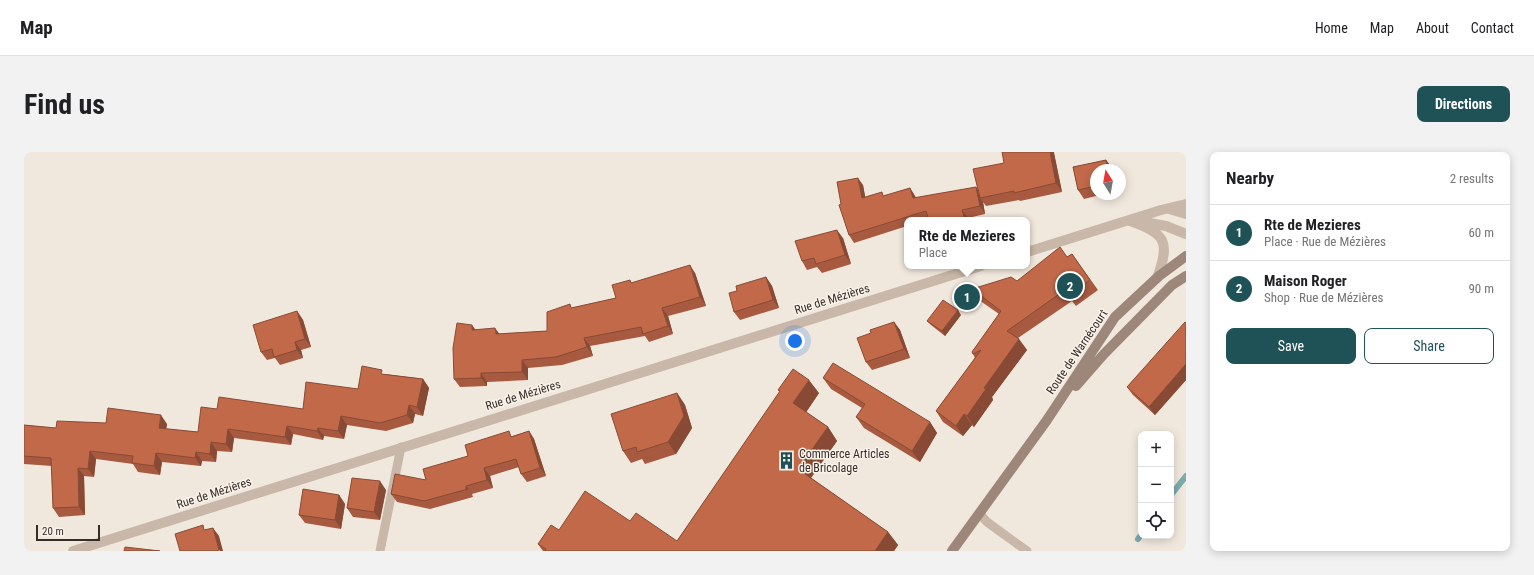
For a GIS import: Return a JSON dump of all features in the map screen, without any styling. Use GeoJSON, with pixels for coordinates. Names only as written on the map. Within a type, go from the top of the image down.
{"type":"FeatureCollection","features":[{"type":"Feature","properties":{"kind":"main road","name":"Route de Warnécourt"},"geometry":{"type":"LineString","coordinates":[[952,551],[1048,420],[1115,317],[1157,278],[1186,256]]}},
{"type":"Feature","properties":{"kind":"main road","name":"Route de Warnécourt"},"geometry":{"type":"LineString","coordinates":[[1048,420],[1104,354],[1172,285],[1186,276]]}},
{"type":"Feature","properties":{"kind":"street"},"geometry":{"type":"LineString","coordinates":[[1030,251],[1186,204]]}},
{"type":"Feature","properties":{"kind":"street"},"geometry":{"type":"LineString","coordinates":[[1167,209],[1186,214]]}},
{"type":"Feature","properties":{"kind":"street"},"geometry":{"type":"LineString","coordinates":[[1130,221],[1161,224],[1186,234]]}},
{"type":"Feature","properties":{"kind":"street"},"geometry":{"type":"LineString","coordinates":[[1130,221],[1152,228],[1159,235],[1164,244],[1163,263],[1157,278]]}},
{"type":"Feature","properties":{"kind":"street","name":"Rue de Mézières"},"geometry":{"type":"LineString","coordinates":[[73,551],[971,269]]}},
{"type":"Feature","properties":{"kind":"lane"},"geometry":{"type":"LineString","coordinates":[[380,551],[401,447]]}},
{"type":"Feature","properties":{"kind":"lane"},"geometry":{"type":"LineString","coordinates":[[979,513],[988,522],[1027,551]]}},
{"type":"Feature","properties":{"kind":"building"},"geometry":{"type":"Polygon","coordinates":[[[1002,152],[1050,152],[1056,183],[1014,193],[1014,191],[980,198],[973,169],[1004,163],[1002,152]]]}},
{"type":"Feature","properties":{"kind":"building"},"geometry":{"type":"Polygon","coordinates":[[[1106,160],[1107,164],[1090,164],[1090,187],[1078,190],[1073,167],[1106,160]]]}},
{"type":"Feature","properties":{"kind":"building"},"geometry":{"type":"Polygon","coordinates":[[[858,178],[862,198],[882,192],[883,196],[910,188],[913,198],[976,187],[980,206],[962,210],[964,217],[928,217],[926,211],[849,235],[839,205],[841,204],[837,182],[858,178]]]}},
{"type":"Feature","properties":{"kind":"building"},"geometry":{"type":"Polygon","coordinates":[[[837,230],[845,255],[816,264],[814,258],[802,261],[795,241],[837,230]]]}},
{"type":"Feature","properties":{"kind":"building"},"geometry":{"type":"Polygon","coordinates":[[[1060,247],[1067,257],[1072,254],[1090,280],[1069,295],[1065,290],[1007,331],[1019,339],[984,388],[986,389],[967,416],[964,414],[956,426],[936,411],[981,350],[973,354],[972,352],[1001,311],[972,289],[1011,277],[1017,281],[1060,247]]]}},
{"type":"Feature","properties":{"kind":"building"},"geometry":{"type":"Polygon","coordinates":[[[690,265],[700,297],[662,308],[668,326],[643,334],[641,327],[584,338],[587,347],[556,357],[522,360],[522,372],[481,373],[481,378],[454,379],[453,348],[457,323],[472,325],[472,330],[495,328],[496,334],[547,331],[547,312],[570,304],[571,308],[616,298],[612,285],[630,280],[631,283],[690,265]]]}},
{"type":"Feature","properties":{"kind":"building"},"geometry":{"type":"Polygon","coordinates":[[[766,277],[773,300],[734,312],[729,293],[737,291],[736,286],[766,277]]]}},
{"type":"Feature","properties":{"kind":"building"},"geometry":{"type":"Polygon","coordinates":[[[943,300],[958,310],[942,331],[927,321],[943,300]]]}},
{"type":"Feature","properties":{"kind":"building"},"geometry":{"type":"Polygon","coordinates":[[[297,311],[305,339],[295,342],[297,350],[274,357],[272,349],[261,352],[253,325],[297,311]]]}},
{"type":"Feature","properties":{"kind":"building"},"geometry":{"type":"Polygon","coordinates":[[[894,322],[904,349],[866,362],[857,338],[871,333],[870,330],[894,322]]]}},
{"type":"Feature","properties":{"kind":"building"},"geometry":{"type":"Polygon","coordinates":[[[1185,322],[1186,364],[1149,407],[1127,387],[1185,322]]]}},
{"type":"Feature","properties":{"kind":"building"},"geometry":{"type":"Polygon","coordinates":[[[833,363],[930,422],[912,451],[856,417],[865,404],[823,378],[833,363]]]}},
{"type":"Feature","properties":{"kind":"building"},"geometry":{"type":"Polygon","coordinates":[[[362,366],[382,370],[381,374],[423,379],[417,407],[409,405],[407,415],[380,423],[341,416],[338,431],[318,428],[317,431],[287,426],[285,437],[228,429],[226,444],[211,442],[210,454],[196,452],[195,458],[156,453],[154,466],[132,463],[133,456],[90,451],[88,469],[78,468],[79,507],[53,508],[51,458],[24,456],[24,425],[56,428],[57,421],[106,423],[108,408],[161,415],[159,428],[198,432],[201,407],[217,409],[219,397],[303,409],[306,382],[358,389],[362,366]]]}},
{"type":"Feature","properties":{"kind":"building","name":"Commerce Articles de Bricolage"},"geometry":{"type":"Polygon","coordinates":[[[793,369],[809,380],[793,403],[828,427],[798,469],[888,532],[875,551],[545,551],[546,549],[538,544],[551,525],[559,530],[585,491],[630,521],[636,513],[677,541],[780,391],[778,390],[793,369]]]}},
{"type":"Feature","properties":{"kind":"building"},"geometry":{"type":"Polygon","coordinates":[[[677,393],[684,416],[668,442],[637,452],[636,447],[623,451],[611,414],[677,393]]]}},
{"type":"Feature","properties":{"kind":"building"},"geometry":{"type":"Polygon","coordinates":[[[509,431],[511,437],[529,431],[540,468],[521,474],[516,459],[484,468],[487,480],[466,486],[466,489],[468,489],[424,501],[391,494],[395,474],[426,480],[423,469],[468,456],[465,445],[509,431]]]}},
{"type":"Feature","properties":{"kind":"building"},"geometry":{"type":"Polygon","coordinates":[[[352,478],[380,481],[374,512],[347,508],[352,478]]]}},
{"type":"Feature","properties":{"kind":"building"},"geometry":{"type":"Polygon","coordinates":[[[303,489],[339,495],[335,520],[299,515],[303,489]]]}},
{"type":"Feature","properties":{"kind":"building"},"geometry":{"type":"Polygon","coordinates":[[[203,525],[204,530],[213,528],[219,550],[180,551],[175,534],[203,525]]]}},
{"type":"Feature","properties":{"kind":"building"},"geometry":{"type":"Polygon","coordinates":[[[125,547],[160,551],[124,551],[125,547]]]}},
{"type":"Feature","properties":{"kind":"waterway"},"geometry":{"type":"LineString","coordinates":[[1174,491],[1186,476]]}},
{"type":"Feature","properties":{"kind":"place","name":"Maison Roger"},"geometry":{"type":"Point","coordinates":[1070,286]}},
{"type":"Feature","properties":{"kind":"place","name":"Rte de Mezieres"},"geometry":{"type":"Point","coordinates":[967,297]}},
{"type":"Feature","properties":{"kind":"place","name":"Commerce Articles de Bricolage"},"geometry":{"type":"Point","coordinates":[786,461]}}]}
